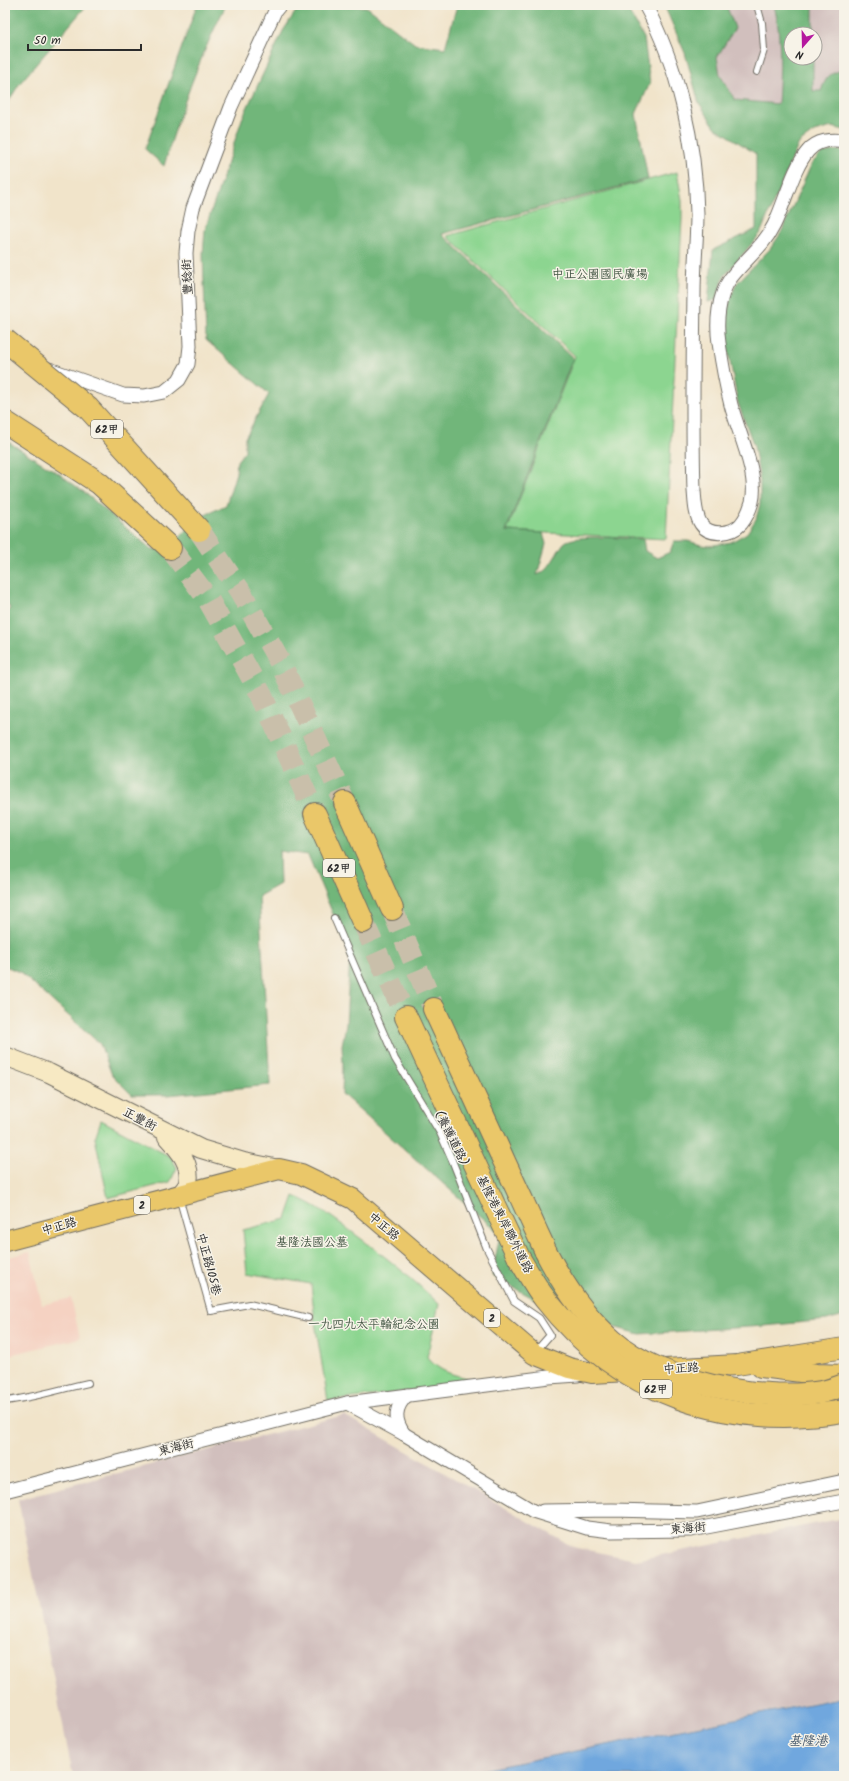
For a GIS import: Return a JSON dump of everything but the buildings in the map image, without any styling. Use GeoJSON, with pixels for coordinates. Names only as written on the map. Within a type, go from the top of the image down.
{"type":"FeatureCollection","features":[{"type":"Feature","properties":{"kind":"highway","name":"62甲"},"geometry":{"type":"LineString","coordinates":[[5,340],[88,408],[199,530]]}},
{"type":"Feature","properties":{"kind":"highway"},"geometry":{"type":"LineString","coordinates":[[5,422],[99,483],[170,548]]}},
{"type":"Feature","properties":{"kind":"highway","name":"62甲"},"geometry":{"type":"LineString","coordinates":[[345,803],[392,909]]}},
{"type":"Feature","properties":{"kind":"highway","name":"62甲"},"geometry":{"type":"LineString","coordinates":[[315,814],[364,922]]}},
{"type":"Feature","properties":{"kind":"highway","name":"基隆港東岸聯外道路"},"geometry":{"type":"LineString","coordinates":[[434,1009],[546,1252],[560,1279],[590,1317],[614,1342],[644,1361],[675,1374],[709,1385],[739,1392],[785,1395],[821,1392],[844,1386]]}},
{"type":"Feature","properties":{"kind":"highway","name":"基隆港東岸聯外道路"},"geometry":{"type":"LineString","coordinates":[[406,1017],[519,1258],[544,1298],[565,1322],[600,1353],[630,1376],[663,1393],[700,1405],[748,1415],[817,1415],[844,1411]]}},
{"type":"Feature","properties":{"kind":"main road","name":"中正路"},"geometry":{"type":"LineString","coordinates":[[5,1241],[280,1169],[301,1174],[353,1199],[534,1354],[569,1368],[592,1373],[737,1365],[844,1348]]}},
{"type":"Feature","properties":{"kind":"main road","name":"中正路"},"geometry":{"type":"LineString","coordinates":[[737,1365],[816,1374],[844,1375]]}},
{"type":"Feature","properties":{"kind":"street","name":"豐稔街"},"geometry":{"type":"LineString","coordinates":[[5,354],[123,395],[144,396],[164,392],[179,380],[188,364],[190,346],[186,254],[188,230],[193,208],[231,106],[275,11],[280,5]]}},
{"type":"Feature","properties":{"kind":"street"},"geometry":{"type":"LineString","coordinates":[[645,5],[660,33],[671,66],[689,131],[692,152],[697,214],[694,291],[694,492],[695,509],[700,523],[711,531],[728,532],[742,524],[752,501],[751,474],[745,446],[731,406],[719,340],[717,316],[722,298],[730,279],[762,244],[774,226],[801,162],[808,150],[819,143],[832,139],[844,141]]}},
{"type":"Feature","properties":{"kind":"street","name":"正豐街"},"geometry":{"type":"LineString","coordinates":[[5,1056],[49,1073],[102,1098],[160,1130],[201,1149],[244,1162],[280,1169]]}},
{"type":"Feature","properties":{"kind":"street"},"geometry":{"type":"LineString","coordinates":[[160,1130],[183,1155],[189,1169],[188,1184],[179,1196]]}},
{"type":"Feature","properties":{"kind":"street","name":"東海街"},"geometry":{"type":"LineString","coordinates":[[5,1491],[347,1403],[549,1377],[592,1373]]}},
{"type":"Feature","properties":{"kind":"street"},"geometry":{"type":"LineString","coordinates":[[404,1434],[399,1427],[396,1417],[400,1402],[407,1395]]}},
{"type":"Feature","properties":{"kind":"street","name":"東海街"},"geometry":{"type":"LineString","coordinates":[[347,1403],[404,1434],[533,1511],[587,1528],[611,1530],[692,1530],[844,1501]]}},
{"type":"Feature","properties":{"kind":"street","name":"東海街"},"geometry":{"type":"LineString","coordinates":[[533,1511],[612,1510],[697,1512],[844,1481]]}},
{"type":"Feature","properties":{"kind":"lane"},"geometry":{"type":"LineString","coordinates":[[757,5],[762,23],[764,50],[757,72]]}},
{"type":"Feature","properties":{"kind":"lane","name":"(養護道路)"},"geometry":{"type":"LineString","coordinates":[[334,918],[395,1059],[440,1133],[452,1160],[472,1215],[507,1288],[514,1301],[539,1318],[550,1335],[534,1354]]}},
{"type":"Feature","properties":{"kind":"lane","name":"中正路105巷"},"geometry":{"type":"LineString","coordinates":[[179,1196],[211,1311],[249,1304],[308,1318]]}},
{"type":"Feature","properties":{"kind":"lane"},"geometry":{"type":"LineString","coordinates":[[816,1374],[844,1379]]}},
{"type":"Feature","properties":{"kind":"lane"},"geometry":{"type":"LineString","coordinates":[[5,1401],[26,1399],[54,1390],[88,1383]]}},
{"type":"Feature","properties":{"kind":"shaded area"},"geometry":{"type":"Polygon","coordinates":[[[672,5],[844,5],[844,116],[722,117],[672,5]]]}},
{"type":"Feature","properties":{"kind":"shaded area"},"geometry":{"type":"Polygon","coordinates":[[[30,1252],[42,1305],[71,1298],[80,1338],[5,1356],[5,1258],[30,1252]]]}},
{"type":"Feature","properties":{"kind":"shaded area"},"geometry":{"type":"Polygon","coordinates":[[[344,1415],[573,1547],[636,1560],[844,1518],[844,1696],[449,1776],[73,1776],[18,1499],[344,1415]]]}},
{"type":"Feature","properties":{"kind":"green space"},"geometry":{"type":"Polygon","coordinates":[[[5,5],[87,5],[20,83],[5,107],[5,5]]]}},
{"type":"Feature","properties":{"kind":"green space"},"geometry":{"type":"Polygon","coordinates":[[[197,5],[226,5],[191,84],[164,166],[145,149],[197,5]]]}},
{"type":"Feature","properties":{"kind":"green space"},"geometry":{"type":"Polygon","coordinates":[[[311,5],[345,5],[367,7],[415,44],[445,48],[457,5],[615,5],[628,10],[644,38],[650,83],[636,114],[648,179],[442,234],[573,358],[506,531],[543,533],[546,544],[537,575],[542,573],[549,566],[564,543],[578,538],[601,537],[643,539],[645,551],[657,558],[670,552],[674,541],[688,541],[709,546],[731,542],[747,533],[756,519],[760,504],[760,481],[754,446],[738,403],[726,340],[725,314],[736,284],[770,249],[781,233],[812,163],[822,153],[838,150],[844,153],[844,1315],[827,1320],[764,1326],[640,1334],[563,1314],[492,1276],[500,1234],[342,1094],[342,1045],[346,1025],[350,954],[308,855],[279,851],[280,884],[259,896],[270,1085],[168,1095],[132,1095],[112,1075],[100,1044],[20,972],[5,966],[5,616],[10,608],[5,600],[5,440],[58,473],[84,492],[151,549],[165,550],[201,517],[226,505],[236,473],[237,461],[245,451],[245,438],[269,394],[206,340],[203,254],[205,230],[242,119],[283,31],[296,11],[311,5]]]}},
{"type":"Feature","properties":{"kind":"green space"},"geometry":{"type":"Polygon","coordinates":[[[664,5],[726,5],[735,28],[717,57],[720,75],[735,100],[778,104],[780,67],[779,42],[777,17],[774,5],[813,5],[813,26],[783,26],[783,66],[813,66],[813,91],[821,91],[831,74],[844,70],[844,130],[832,127],[814,132],[799,143],[760,234],[725,275],[716,300],[708,302],[713,250],[756,229],[756,154],[715,127],[699,103],[685,53],[664,5]]]}},
{"type":"Feature","properties":{"kind":"green space","name":"中正公園國民廣場"},"geometry":{"type":"Polygon","coordinates":[[[677,172],[682,200],[682,219],[666,539],[507,531],[575,356],[447,236],[677,172]]]}},
{"type":"Feature","properties":{"kind":"green space"},"geometry":{"type":"Polygon","coordinates":[[[101,1120],[171,1157],[177,1168],[170,1182],[108,1198],[95,1138],[101,1120]]]}},
{"type":"Feature","properties":{"kind":"green space","name":"一九四九太平輪紀念公園"},"geometry":{"type":"Polygon","coordinates":[[[294,1196],[326,1213],[367,1243],[388,1259],[439,1304],[427,1357],[432,1363],[449,1373],[476,1380],[411,1391],[328,1401],[315,1322],[311,1284],[247,1273],[243,1230],[286,1219],[294,1196]]]}},
{"type":"Feature","properties":{"kind":"water","name":"基隆港"},"geometry":{"type":"Polygon","coordinates":[[[844,1697],[844,1776],[452,1776],[844,1697]]]}},
{"type":"Feature","properties":{"kind":"tunnel"},"geometry":{"type":"LineString","coordinates":[[199,530],[240,591],[282,666],[345,803]]}},
{"type":"Feature","properties":{"kind":"tunnel"},"geometry":{"type":"LineString","coordinates":[[170,548],[208,599],[261,694],[315,814]]}},
{"type":"Feature","properties":{"kind":"tunnel"},"geometry":{"type":"LineString","coordinates":[[392,909],[434,1009]]}},
{"type":"Feature","properties":{"kind":"tunnel"},"geometry":{"type":"LineString","coordinates":[[363,922],[406,1017]]}},
{"type":"Feature","properties":{"kind":"park label","name":"基隆法國公墓"},"geometry":{"type":"Point","coordinates":[312,1242]}}]}
